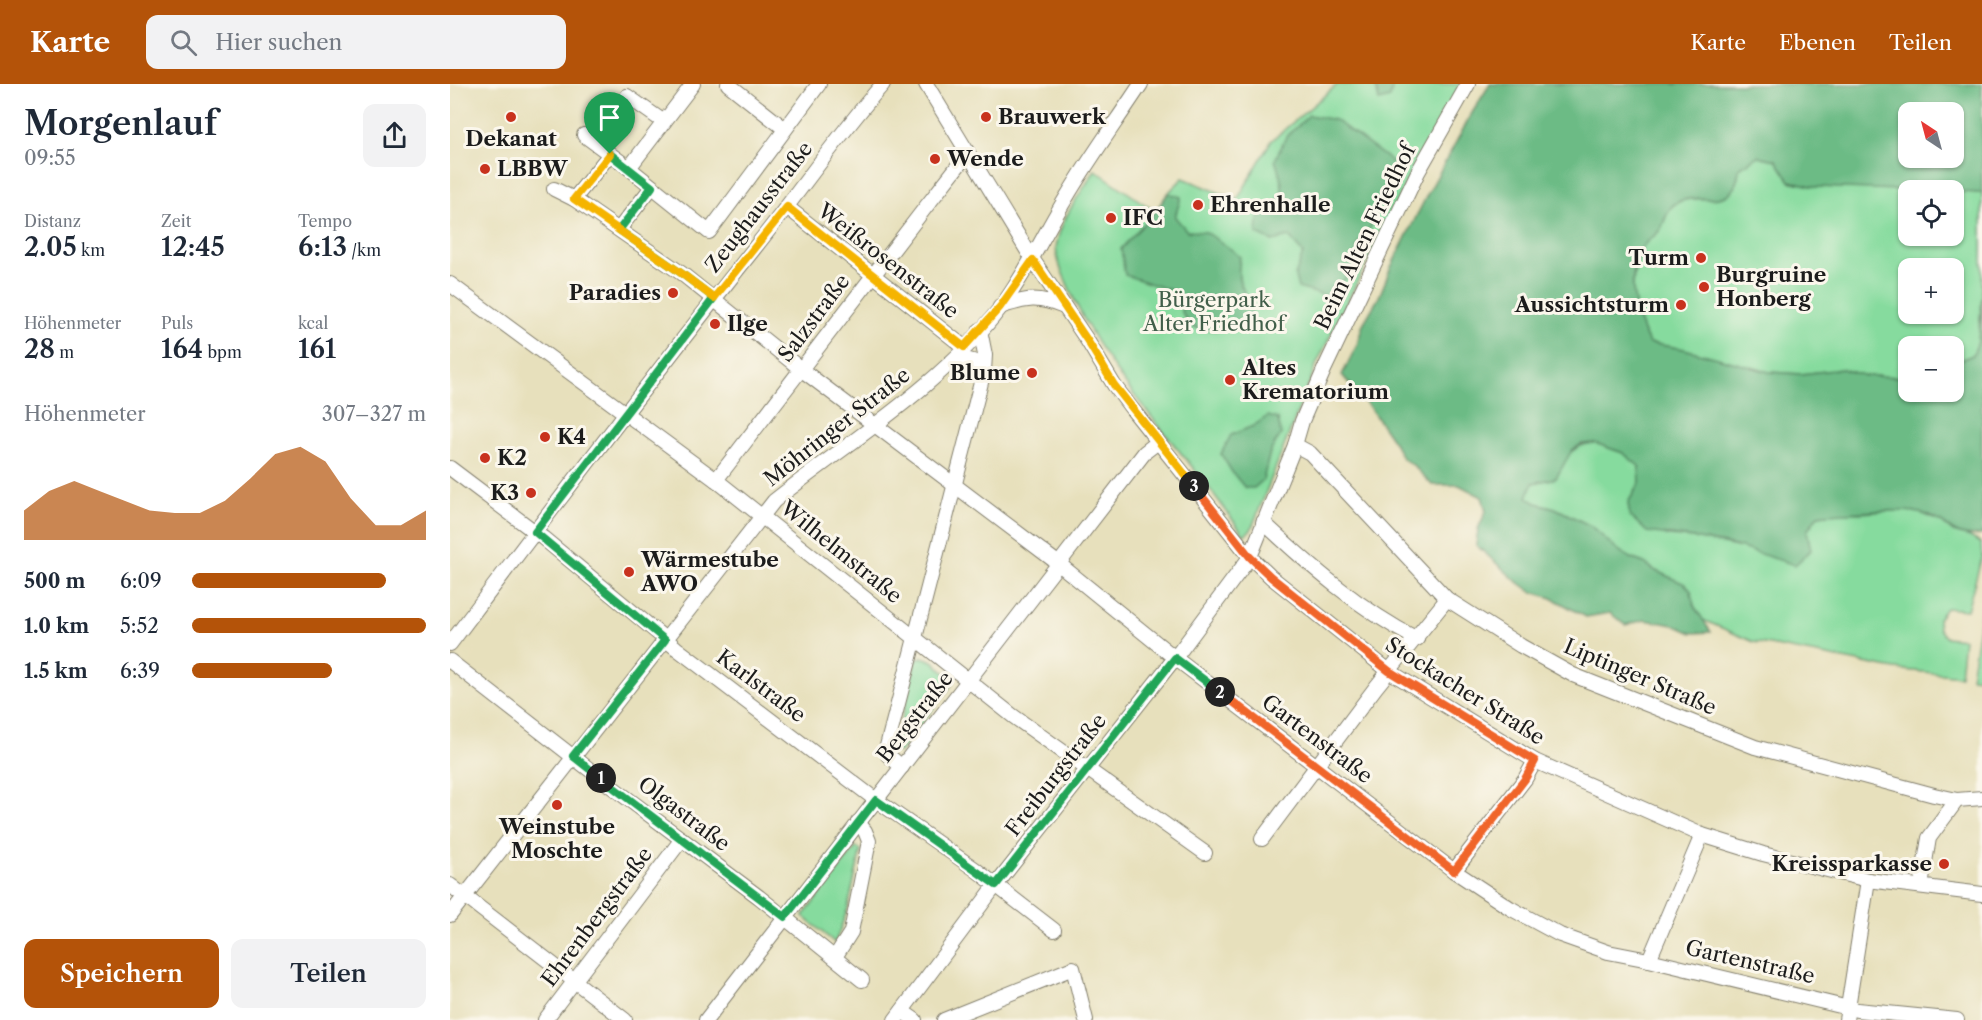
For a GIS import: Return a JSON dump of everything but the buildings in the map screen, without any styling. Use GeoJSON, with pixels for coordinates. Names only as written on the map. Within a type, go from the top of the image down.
{"type":"FeatureCollection","features":[{"type":"Feature","properties":{"kind":"street"},"geometry":{"type":"LineString","coordinates":[[629,168],[693,84]]}},
{"type":"Feature","properties":{"kind":"street"},"geometry":{"type":"LineString","coordinates":[[728,84],[785,129]]}},
{"type":"Feature","properties":{"kind":"street"},"geometry":{"type":"LineString","coordinates":[[584,135],[709,232],[819,84]]}},
{"type":"Feature","properties":{"kind":"street","name":"Zeughausstraße"},"geometry":{"type":"LineString","coordinates":[[450,644],[714,298],[787,207],[860,110],[883,84]]}},
{"type":"Feature","properties":{"kind":"street","name":"Stockacher Straße"},"geometry":{"type":"LineString","coordinates":[[926,84],[1033,260],[1114,385],[1158,442],[1250,557],[1271,577],[1389,671],[1535,761],[1702,835],[1763,854],[1868,880],[1982,894]]}},
{"type":"Feature","properties":{"kind":"street","name":"Möhringer Straße"},"geometry":{"type":"LineString","coordinates":[[450,915],[774,501],[876,426],[925,386],[1000,307],[1033,260],[1066,197],[1141,84]]}},
{"type":"Feature","properties":{"kind":"street","name":"Beim Alten Friedhof"},"geometry":{"type":"LineString","coordinates":[[1295,445],[1302,421],[1324,370],[1418,172],[1468,84]]}},
{"type":"Feature","properties":{"kind":"street"},"geometry":{"type":"LineString","coordinates":[[627,96],[664,122]]}},
{"type":"Feature","properties":{"kind":"street"},"geometry":{"type":"LineString","coordinates":[[574,199],[610,154]]}},
{"type":"Feature","properties":{"kind":"street","name":"Salzstraße"},"geometry":{"type":"LineString","coordinates":[[716,480],[961,162],[969,156]]}},
{"type":"Feature","properties":{"kind":"street"},"geometry":{"type":"LineString","coordinates":[[619,230],[652,187]]}},
{"type":"Feature","properties":{"kind":"street","name":"Gartenstraße"},"geometry":{"type":"LineString","coordinates":[[554,189],[574,199],[681,273],[802,370],[1059,564],[1175,658],[1454,871],[1510,908],[1560,935],[1608,952],[1649,960],[1847,1014],[1957,1020]]}},
{"type":"Feature","properties":{"kind":"street","name":"Weißrosenstraße"},"geometry":{"type":"LineString","coordinates":[[787,207],[964,347]]}},
{"type":"Feature","properties":{"kind":"street","name":"Wilhelmstraße"},"geometry":{"type":"LineString","coordinates":[[450,284],[763,515],[793,543],[1013,716],[1205,853]]}},
{"type":"Feature","properties":{"kind":"street"},"geometry":{"type":"LineString","coordinates":[[1000,307],[1041,298],[1065,308]]}},
{"type":"Feature","properties":{"kind":"street"},"geometry":{"type":"LineString","coordinates":[[902,766],[888,755],[886,750],[984,371],[985,355],[980,330]]}},
{"type":"Feature","properties":{"kind":"street"},"geometry":{"type":"LineString","coordinates":[[948,364],[967,358],[978,363],[984,371]]}},
{"type":"Feature","properties":{"kind":"street","name":"Bergstraße"},"geometry":{"type":"LineString","coordinates":[[706,1020],[1145,452],[1158,442]]}},
{"type":"Feature","properties":{"kind":"street"},"geometry":{"type":"LineString","coordinates":[[1250,557],[1295,445]]}},
{"type":"Feature","properties":{"kind":"street","name":"Liptinger Straße"},"geometry":{"type":"LineString","coordinates":[[1295,445],[1310,453],[1447,599],[1496,631],[1573,675],[1755,747],[1957,800],[1982,798]]}},
{"type":"Feature","properties":{"kind":"street","name":"Karlstraße"},"geometry":{"type":"LineString","coordinates":[[450,468],[535,532],[665,640],[876,800],[996,885],[1054,930]]}},
{"type":"Feature","properties":{"kind":"street","name":"Stockacher Straße"},"geometry":{"type":"LineString","coordinates":[[1263,522],[1315,570],[1395,628],[1417,639]]}},
{"type":"Feature","properties":{"kind":"street","name":"Freiburgstraße"},"geometry":{"type":"LineString","coordinates":[[899,1015],[996,885],[1175,658],[1250,557]]}},
{"type":"Feature","properties":{"kind":"street"},"geometry":{"type":"LineString","coordinates":[[1262,839],[1316,764],[1447,599]]}},
{"type":"Feature","properties":{"kind":"street","name":"Olgastraße"},"geometry":{"type":"LineString","coordinates":[[450,661],[785,917],[862,980]]}},
{"type":"Feature","properties":{"kind":"street"},"geometry":{"type":"LineString","coordinates":[[1454,871],[1525,779],[1535,761]]}},
{"type":"Feature","properties":{"kind":"street"},"geometry":{"type":"LineString","coordinates":[[1921,886],[1929,838],[1957,800]]}},
{"type":"Feature","properties":{"kind":"street"},"geometry":{"type":"LineString","coordinates":[[835,957],[851,932],[869,841],[858,822]]}},
{"type":"Feature","properties":{"kind":"street"},"geometry":{"type":"LineString","coordinates":[[1649,960],[1702,835]]}},
{"type":"Feature","properties":{"kind":"street","name":"Ehrenbergstraße"},"geometry":{"type":"LineString","coordinates":[[545,1020],[682,839]]}},
{"type":"Feature","properties":{"kind":"street"},"geometry":{"type":"LineString","coordinates":[[1847,1014],[1868,880]]}},
{"type":"Feature","properties":{"kind":"street"},"geometry":{"type":"LineString","coordinates":[[450,885],[625,1020]]}},
{"type":"Feature","properties":{"kind":"street"},"geometry":{"type":"LineString","coordinates":[[944,1020],[1073,968],[1086,1020]]}},
{"type":"Feature","properties":{"kind":"street"},"geometry":{"type":"LineString","coordinates":[[899,1015],[915,1020]]}},
{"type":"Feature","properties":{"kind":"green space","name":"Bürgerpark Alter Friedhof"},"geometry":{"type":"Polygon","coordinates":[[[1338,84],[1462,84],[1420,155],[1317,363],[1251,530],[1244,535],[1108,359],[1078,309],[1060,267],[1057,242],[1068,214],[1095,170],[1156,212],[1168,193],[1183,178],[1237,200],[1271,141],[1338,84]]]}},
{"type":"Feature","properties":{"kind":"green space"},"geometry":{"type":"Polygon","coordinates":[[[1375,84],[1393,84],[1390,98],[1379,101],[1375,84]]]}},
{"type":"Feature","properties":{"kind":"green space"},"geometry":{"type":"Polygon","coordinates":[[[1490,84],[1982,84],[1982,193],[1964,192],[1964,180],[1898,180],[1898,190],[1816,187],[1790,181],[1776,160],[1758,156],[1739,168],[1736,183],[1731,192],[1715,198],[1685,199],[1673,205],[1660,230],[1643,246],[1637,256],[1633,281],[1639,321],[1649,343],[1684,349],[1769,372],[1801,374],[1842,369],[1866,376],[1898,377],[1898,402],[1964,402],[1964,359],[1973,355],[1978,342],[1982,297],[1982,535],[1963,535],[1932,517],[1909,511],[1818,515],[1807,531],[1811,550],[1795,565],[1735,546],[1647,532],[1630,516],[1628,503],[1640,482],[1639,466],[1623,453],[1595,443],[1582,444],[1572,450],[1556,478],[1533,483],[1527,497],[1591,526],[1630,558],[1685,584],[1691,591],[1694,606],[1711,632],[1692,633],[1674,625],[1645,620],[1625,625],[1610,613],[1586,617],[1552,598],[1532,592],[1476,545],[1478,529],[1486,511],[1482,497],[1459,485],[1432,485],[1414,466],[1402,458],[1370,408],[1342,375],[1357,345],[1363,324],[1379,297],[1391,267],[1427,195],[1490,84]]]}},
{"type":"Feature","properties":{"kind":"green space"},"geometry":{"type":"Polygon","coordinates":[[[1309,115],[1335,120],[1402,169],[1375,213],[1370,229],[1357,247],[1357,266],[1329,297],[1298,288],[1295,276],[1303,253],[1289,237],[1272,241],[1257,234],[1258,219],[1274,205],[1281,194],[1281,181],[1275,160],[1286,137],[1309,115]]]}},
{"type":"Feature","properties":{"kind":"green space","name":"Burgruine Honberg"},"geometry":{"type":"Polygon","coordinates":[[[1758,156],[1776,160],[1790,181],[1816,187],[1898,189],[1898,246],[1964,246],[1964,192],[1982,193],[1982,297],[1978,342],[1973,355],[1964,359],[1964,336],[1898,336],[1898,377],[1866,376],[1842,369],[1801,374],[1769,372],[1684,349],[1649,343],[1640,323],[1633,291],[1635,270],[1641,249],[1660,230],[1673,205],[1685,200],[1724,197],[1731,192],[1736,183],[1739,168],[1758,156]]]}},
{"type":"Feature","properties":{"kind":"green space"},"geometry":{"type":"Polygon","coordinates":[[[1168,193],[1181,197],[1175,217],[1187,231],[1206,232],[1240,257],[1239,280],[1250,301],[1252,314],[1237,325],[1224,330],[1191,327],[1183,315],[1176,292],[1125,275],[1121,249],[1152,215],[1168,193]]]}},
{"type":"Feature","properties":{"kind":"green space"},"geometry":{"type":"Polygon","coordinates":[[[1268,416],[1278,419],[1281,434],[1270,452],[1263,480],[1254,488],[1245,488],[1221,454],[1231,435],[1253,426],[1268,416]]]}},
{"type":"Feature","properties":{"kind":"green space"},"geometry":{"type":"Polygon","coordinates":[[[1595,443],[1623,453],[1639,466],[1640,482],[1628,503],[1630,516],[1668,536],[1694,538],[1746,549],[1807,531],[1818,515],[1901,510],[1921,513],[1941,522],[1953,532],[1981,543],[1982,557],[1967,610],[1946,608],[1938,619],[1939,629],[1945,637],[1964,639],[1960,676],[1895,669],[1754,642],[1703,620],[1694,606],[1691,591],[1685,584],[1630,558],[1591,526],[1526,497],[1533,483],[1556,478],[1566,458],[1574,449],[1595,443]]]}},
{"type":"Feature","properties":{"kind":"green space"},"geometry":{"type":"Polygon","coordinates":[[[1982,607],[1982,678],[1971,677],[1982,607]]]}},
{"type":"Feature","properties":{"kind":"green space"},"geometry":{"type":"Polygon","coordinates":[[[922,657],[933,661],[954,682],[899,753],[894,750],[916,660],[922,657]]]}},
{"type":"Feature","properties":{"kind":"green space"},"geometry":{"type":"Polygon","coordinates":[[[856,847],[861,850],[848,908],[835,943],[803,916],[856,847]]]}},
{"type":"Feature","properties":{"kind":"place","name":"Dekanat"},"geometry":{"type":"Point","coordinates":[511,117]}},
{"type":"Feature","properties":{"kind":"place","name":"Brauwerk"},"geometry":{"type":"Point","coordinates":[986,117]}},
{"type":"Feature","properties":{"kind":"place","name":"Wende"},"geometry":{"type":"Point","coordinates":[935,159]}},
{"type":"Feature","properties":{"kind":"place","name":"LBBW"},"geometry":{"type":"Point","coordinates":[485,169]}},
{"type":"Feature","properties":{"kind":"place","name":"Ehrenhalle"},"geometry":{"type":"Point","coordinates":[1198,205]}},
{"type":"Feature","properties":{"kind":"place","name":"IFC"},"geometry":{"type":"Point","coordinates":[1111,218]}},
{"type":"Feature","properties":{"kind":"place","name":"Turm"},"geometry":{"type":"Point","coordinates":[1701,258]}},
{"type":"Feature","properties":{"kind":"place","name":"Burgruine Honberg"},"geometry":{"type":"Point","coordinates":[1704,287]}},
{"type":"Feature","properties":{"kind":"place","name":"Paradies"},"geometry":{"type":"Point","coordinates":[673,293]}},
{"type":"Feature","properties":{"kind":"place","name":"Aussichtsturm"},"geometry":{"type":"Point","coordinates":[1681,305]}},
{"type":"Feature","properties":{"kind":"place","name":"Ilge"},"geometry":{"type":"Point","coordinates":[715,324]}},
{"type":"Feature","properties":{"kind":"place","name":"Blume"},"geometry":{"type":"Point","coordinates":[1032,373]}},
{"type":"Feature","properties":{"kind":"place","name":"Altes Krematorium"},"geometry":{"type":"Point","coordinates":[1230,380]}},
{"type":"Feature","properties":{"kind":"place","name":"K4"},"geometry":{"type":"Point","coordinates":[545,437]}},
{"type":"Feature","properties":{"kind":"place","name":"K2"},"geometry":{"type":"Point","coordinates":[485,458]}},
{"type":"Feature","properties":{"kind":"place","name":"K3"},"geometry":{"type":"Point","coordinates":[531,493]}},
{"type":"Feature","properties":{"kind":"place","name":"Wärmestube AWO"},"geometry":{"type":"Point","coordinates":[629,572]}},
{"type":"Feature","properties":{"kind":"place","name":"Weinstube Moschte"},"geometry":{"type":"Point","coordinates":[557,805]}},
{"type":"Feature","properties":{"kind":"place","name":"Kreissparkasse"},"geometry":{"type":"Point","coordinates":[1944,864]}},
{"type":"Feature","properties":{"kind":"route"},"geometry":{"type":"LineString","coordinates":[[610,154],[574,199],[714,298],[787,207],[964,347],[1000,307],[1033,260],[1087,340],[1114,385],[1250,557],[1271,577],[1389,671],[1535,761],[1525,779],[1454,871],[1175,658],[996,885],[876,800],[785,917],[573,756],[665,640],[535,532],[714,298],[681,273],[619,230],[652,187],[610,154]]}}]}
